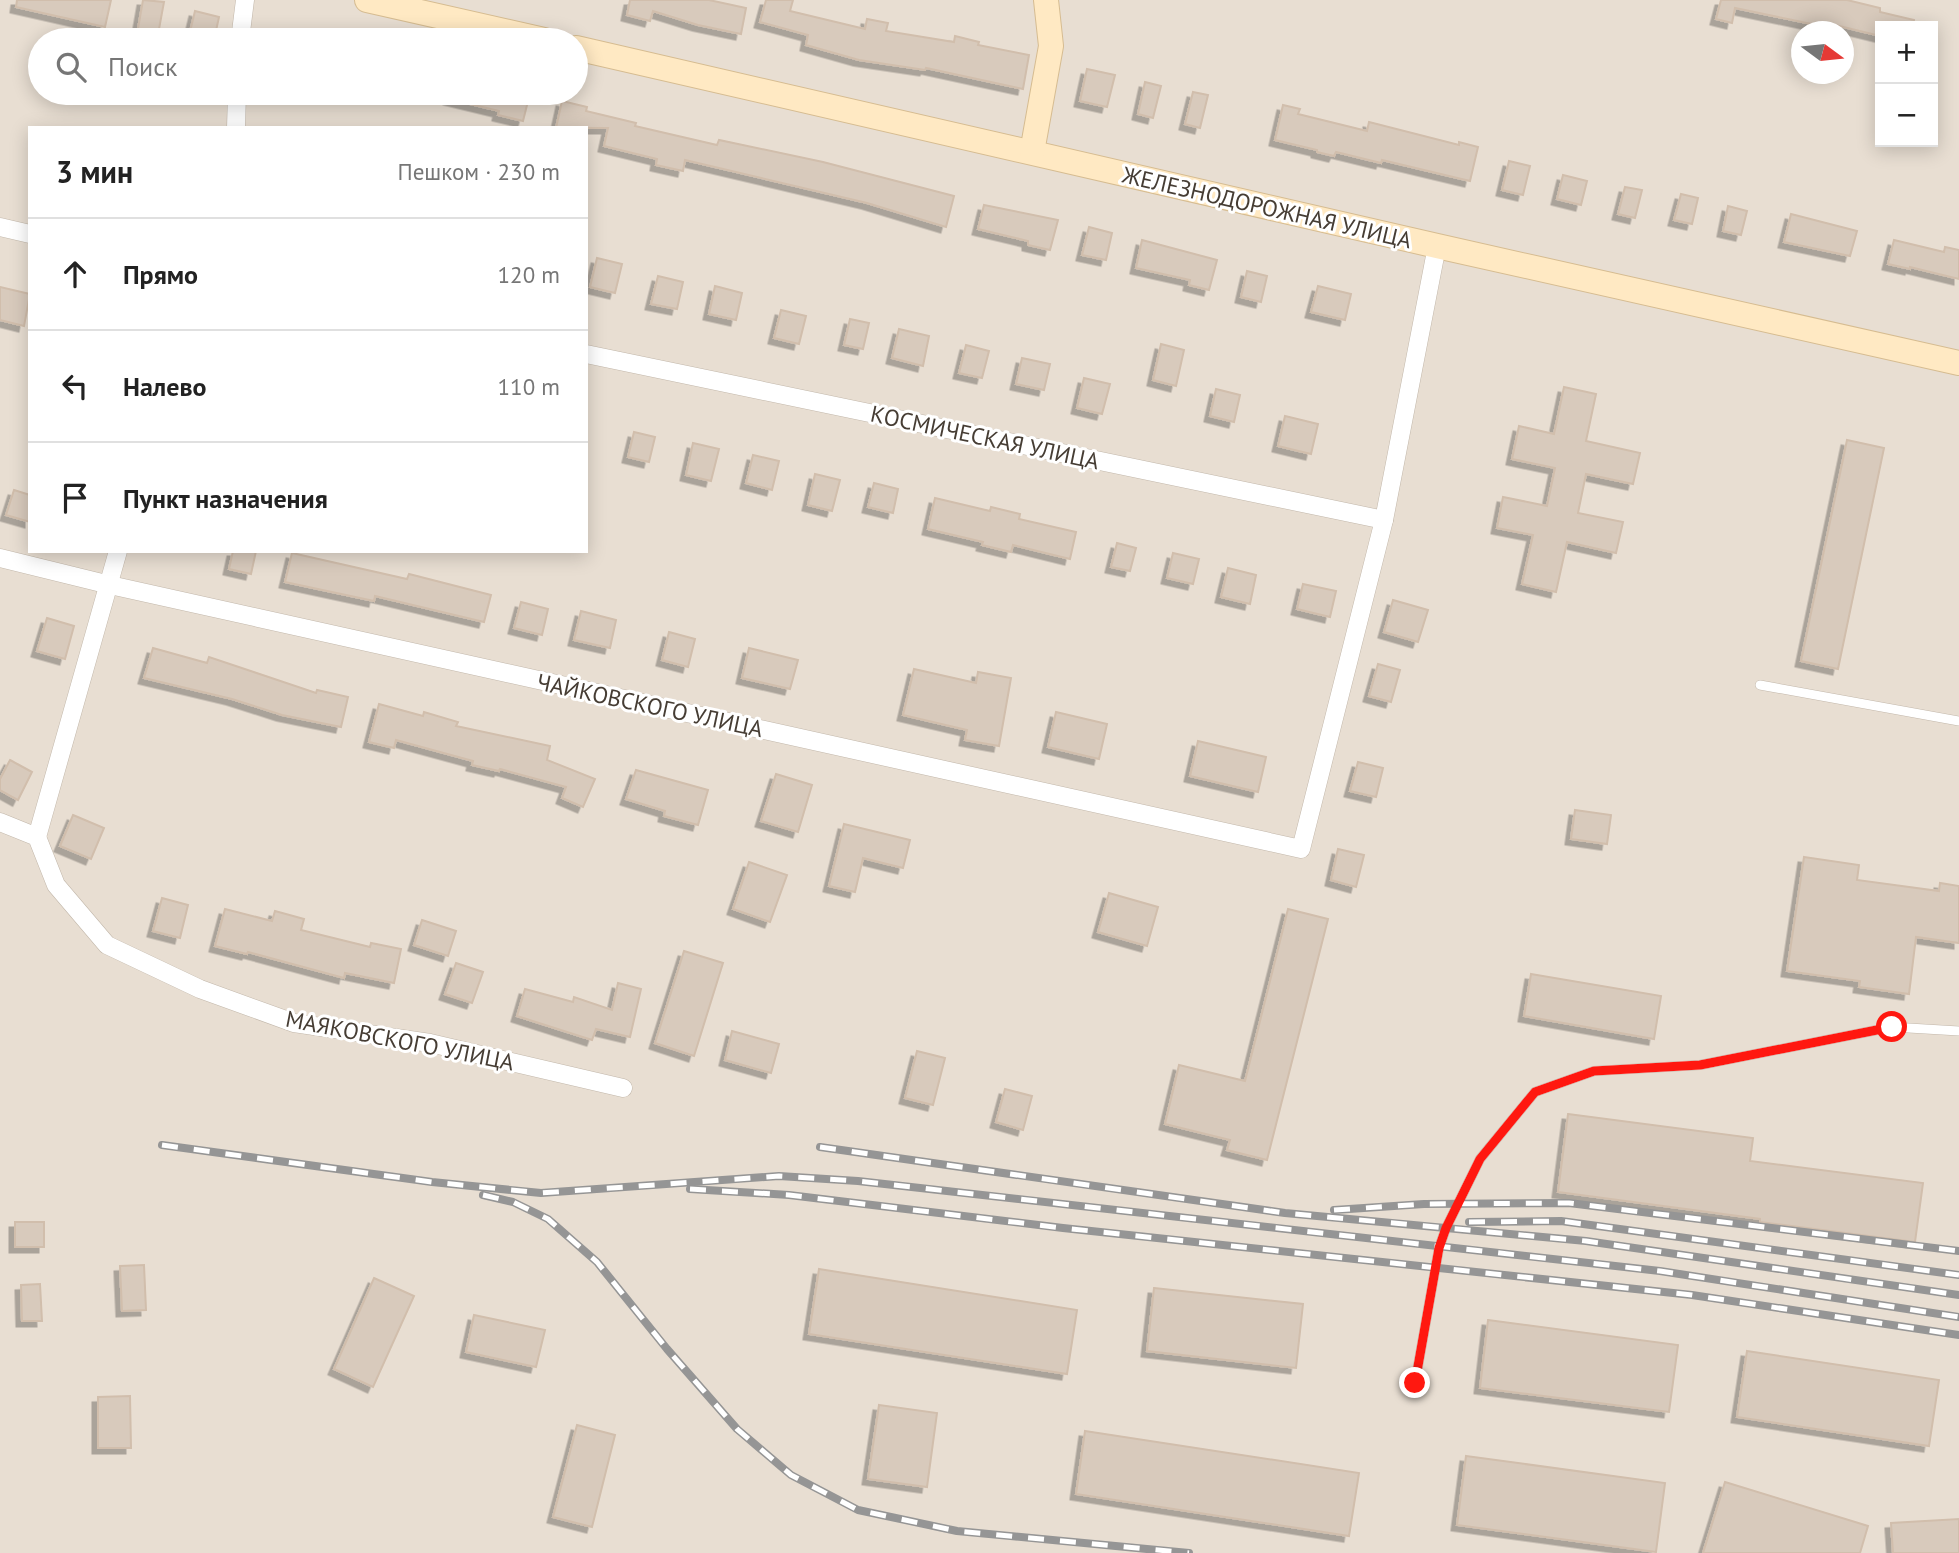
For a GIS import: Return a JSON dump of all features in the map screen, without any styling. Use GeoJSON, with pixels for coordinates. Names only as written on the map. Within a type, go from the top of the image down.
{"type":"FeatureCollection","features":[{"type":"Feature","properties":{"kind":"street"},"geometry":{"type":"LineString","coordinates":[[242,28],[246,0]]}},
{"type":"Feature","properties":{"kind":"street"},"geometry":{"type":"LineString","coordinates":[[368,0],[491,28]]}},
{"type":"Feature","properties":{"kind":"street"},"geometry":{"type":"LineString","coordinates":[[1031,152],[1051,46],[1046,0]]}},
{"type":"Feature","properties":{"kind":"street","name":"ЖЕЛЕЗНОДОРОЖНАЯ УЛИЦА"},"geometry":{"type":"LineString","coordinates":[[588,51],[1437,247],[1959,363]]}},
{"type":"Feature","properties":{"kind":"street"},"geometry":{"type":"LineString","coordinates":[[236,126],[237,105]]}},
{"type":"Feature","properties":{"kind":"street"},"geometry":{"type":"LineString","coordinates":[[0,227],[28,234]]}},
{"type":"Feature","properties":{"kind":"street"},"geometry":{"type":"LineString","coordinates":[[1384,520],[1437,247]]}},
{"type":"Feature","properties":{"kind":"street","name":"КОСМИЧЕСКАЯ УЛИЦА"},"geometry":{"type":"LineString","coordinates":[[588,354],[1384,520]]}},
{"type":"Feature","properties":{"kind":"street","name":"ЧАЙКОВСКОГО УЛИЦА"},"geometry":{"type":"LineString","coordinates":[[0,558],[110,585],[1301,849],[1384,520]]}},
{"type":"Feature","properties":{"kind":"street"},"geometry":{"type":"LineString","coordinates":[[0,822],[37,837],[118,553]]}},
{"type":"Feature","properties":{"kind":"street","name":"МАЯКОВСКОГО УЛИЦА"},"geometry":{"type":"LineString","coordinates":[[37,837],[55,885],[107,945],[200,989],[294,1023],[430,1042],[623,1088]]}},
{"type":"Feature","properties":{"kind":"lane"},"geometry":{"type":"LineString","coordinates":[[1760,685],[1959,721]]}},
{"type":"Feature","properties":{"kind":"lane"},"geometry":{"type":"LineString","coordinates":[[1415,1383],[1439,1248],[1446,1228],[1480,1159],[1535,1092],[1594,1071],[1700,1065],[1892,1027],[1959,1031]]}},
{"type":"Feature","properties":{"kind":"shaded area"},"geometry":{"type":"Polygon","coordinates":[[[0,0],[1959,0],[1959,1553],[0,1553],[0,0]]]}},
{"type":"Feature","properties":{"kind":"building"},"geometry":{"type":"Polygon","coordinates":[[[17,0],[111,0],[105,27],[16,7],[17,0]]]}},
{"type":"Feature","properties":{"kind":"building"},"geometry":{"type":"Polygon","coordinates":[[[143,0],[164,2],[159,28],[138,28],[143,0]]]}},
{"type":"Feature","properties":{"kind":"building"},"geometry":{"type":"Polygon","coordinates":[[[630,0],[709,0],[746,8],[741,34],[698,25],[653,11],[650,21],[627,15],[630,0]]]}},
{"type":"Feature","properties":{"kind":"building"},"geometry":{"type":"Polygon","coordinates":[[[766,0],[793,0],[790,11],[865,29],[867,19],[888,23],[886,31],[954,42],[955,36],[979,42],[978,45],[1029,55],[1023,89],[926,68],[925,70],[859,60],[806,45],[808,35],[760,22],[766,0]]]}},
{"type":"Feature","properties":{"kind":"building"},"geometry":{"type":"Polygon","coordinates":[[[1721,0],[1847,0],[1914,20],[1875,21],[1875,35],[1854,30],[1854,21],[1797,21],[1735,8],[1732,23],[1716,19],[1721,0]]]}},
{"type":"Feature","properties":{"kind":"building"},"geometry":{"type":"Polygon","coordinates":[[[195,11],[219,17],[217,28],[191,28],[195,11]]]}},
{"type":"Feature","properties":{"kind":"building"},"geometry":{"type":"Polygon","coordinates":[[[1087,69],[1115,75],[1107,107],[1080,101],[1087,69]]]}},
{"type":"Feature","properties":{"kind":"building"},"geometry":{"type":"Polygon","coordinates":[[[1145,82],[1161,86],[1153,118],[1138,114],[1145,82]]]}},
{"type":"Feature","properties":{"kind":"building"},"geometry":{"type":"Polygon","coordinates":[[[1193,92],[1208,95],[1200,128],[1185,124],[1193,92]]]}},
{"type":"Feature","properties":{"kind":"building"},"geometry":{"type":"Polygon","coordinates":[[[474,105],[527,105],[523,121],[498,115],[499,111],[474,105]]]}},
{"type":"Feature","properties":{"kind":"building"},"geometry":{"type":"Polygon","coordinates":[[[561,105],[579,105],[587,107],[586,111],[636,123],[635,126],[717,145],[719,140],[823,162],[954,196],[946,227],[867,203],[685,160],[683,171],[656,165],[657,159],[604,146],[608,128],[556,126],[561,105]]]}},
{"type":"Feature","properties":{"kind":"building"},"geometry":{"type":"Polygon","coordinates":[[[1283,105],[1300,109],[1298,114],[1367,131],[1369,122],[1459,145],[1459,142],[1478,147],[1470,181],[1382,160],[1381,163],[1336,152],[1334,156],[1275,140],[1283,105]]]}},
{"type":"Feature","properties":{"kind":"building"},"geometry":{"type":"Polygon","coordinates":[[[1509,161],[1530,166],[1523,195],[1502,190],[1509,161]]]}},
{"type":"Feature","properties":{"kind":"building"},"geometry":{"type":"Polygon","coordinates":[[[1563,175],[1587,181],[1581,205],[1557,199],[1563,175]]]}},
{"type":"Feature","properties":{"kind":"building"},"geometry":{"type":"Polygon","coordinates":[[[1625,187],[1642,190],[1635,218],[1618,214],[1625,187]]]}},
{"type":"Feature","properties":{"kind":"building"},"geometry":{"type":"Polygon","coordinates":[[[1681,194],[1698,198],[1692,224],[1674,220],[1681,194]]]}},
{"type":"Feature","properties":{"kind":"building"},"geometry":{"type":"Polygon","coordinates":[[[984,205],[1058,220],[1050,250],[1028,245],[1028,241],[978,229],[984,205]]]}},
{"type":"Feature","properties":{"kind":"building"},"geometry":{"type":"Polygon","coordinates":[[[1728,206],[1747,211],[1741,235],[1723,231],[1728,206]]]}},
{"type":"Feature","properties":{"kind":"building"},"geometry":{"type":"Polygon","coordinates":[[[1791,214],[1857,231],[1850,256],[1784,242],[1791,214]]]}},
{"type":"Feature","properties":{"kind":"building"},"geometry":{"type":"Polygon","coordinates":[[[1089,227],[1112,233],[1106,260],[1082,255],[1089,227]]]}},
{"type":"Feature","properties":{"kind":"building"},"geometry":{"type":"Polygon","coordinates":[[[1142,240],[1217,260],[1209,290],[1189,285],[1190,280],[1136,268],[1142,240]]]}},
{"type":"Feature","properties":{"kind":"building"},"geometry":{"type":"Polygon","coordinates":[[[1894,240],[1944,252],[1945,247],[1959,250],[1959,279],[1888,264],[1894,240]]]}},
{"type":"Feature","properties":{"kind":"building"},"geometry":{"type":"Polygon","coordinates":[[[597,258],[622,264],[615,293],[590,287],[597,258]]]}},
{"type":"Feature","properties":{"kind":"building"},"geometry":{"type":"Polygon","coordinates":[[[1247,271],[1267,276],[1261,302],[1241,297],[1247,271]]]}},
{"type":"Feature","properties":{"kind":"building"},"geometry":{"type":"Polygon","coordinates":[[[658,276],[683,282],[677,309],[651,304],[658,276]]]}},
{"type":"Feature","properties":{"kind":"building"},"geometry":{"type":"Polygon","coordinates":[[[715,286],[742,293],[736,320],[709,314],[715,286]]]}},
{"type":"Feature","properties":{"kind":"building"},"geometry":{"type":"Polygon","coordinates":[[[1318,286],[1351,294],[1345,320],[1311,312],[1318,286]]]}},
{"type":"Feature","properties":{"kind":"building"},"geometry":{"type":"Polygon","coordinates":[[[0,287],[28,294],[24,326],[0,320],[0,287]]]}},
{"type":"Feature","properties":{"kind":"building"},"geometry":{"type":"Polygon","coordinates":[[[781,310],[806,316],[799,344],[774,338],[781,310]]]}},
{"type":"Feature","properties":{"kind":"building"},"geometry":{"type":"Polygon","coordinates":[[[850,319],[869,323],[863,349],[844,345],[850,319]]]}},
{"type":"Feature","properties":{"kind":"building"},"geometry":{"type":"Polygon","coordinates":[[[899,329],[929,336],[923,366],[892,358],[899,329]]]}},
{"type":"Feature","properties":{"kind":"building"},"geometry":{"type":"Polygon","coordinates":[[[1161,344],[1184,350],[1176,386],[1153,380],[1161,344]]]}},
{"type":"Feature","properties":{"kind":"building"},"geometry":{"type":"Polygon","coordinates":[[[966,345],[989,351],[982,378],[959,373],[966,345]]]}},
{"type":"Feature","properties":{"kind":"building"},"geometry":{"type":"Polygon","coordinates":[[[1022,358],[1050,364],[1044,390],[1016,384],[1022,358]]]}},
{"type":"Feature","properties":{"kind":"building"},"geometry":{"type":"Polygon","coordinates":[[[1084,378],[1110,384],[1102,414],[1077,408],[1084,378]]]}},
{"type":"Feature","properties":{"kind":"building"},"geometry":{"type":"Polygon","coordinates":[[[1564,387],[1596,394],[1586,441],[1640,453],[1633,484],[1586,474],[1578,513],[1623,522],[1616,553],[1567,542],[1556,592],[1522,584],[1533,535],[1497,528],[1503,497],[1547,506],[1555,468],[1512,459],[1519,426],[1554,434],[1564,387]]]}},
{"type":"Feature","properties":{"kind":"building"},"geometry":{"type":"Polygon","coordinates":[[[1216,389],[1240,395],[1234,422],[1210,416],[1216,389]]]}},
{"type":"Feature","properties":{"kind":"building"},"geometry":{"type":"Polygon","coordinates":[[[1285,416],[1318,424],[1311,454],[1278,446],[1285,416]]]}},
{"type":"Feature","properties":{"kind":"building"},"geometry":{"type":"Polygon","coordinates":[[[634,432],[655,437],[649,462],[628,457],[634,432]]]}},
{"type":"Feature","properties":{"kind":"building"},"geometry":{"type":"Polygon","coordinates":[[[1847,440],[1884,448],[1838,669],[1801,661],[1847,440]]]}},
{"type":"Feature","properties":{"kind":"building"},"geometry":{"type":"Polygon","coordinates":[[[693,443],[719,449],[711,481],[686,475],[693,443]]]}},
{"type":"Feature","properties":{"kind":"building"},"geometry":{"type":"Polygon","coordinates":[[[753,455],[779,461],[772,490],[746,483],[753,455]]]}},
{"type":"Feature","properties":{"kind":"building"},"geometry":{"type":"Polygon","coordinates":[[[815,474],[840,480],[832,511],[808,505],[815,474]]]}},
{"type":"Feature","properties":{"kind":"building"},"geometry":{"type":"Polygon","coordinates":[[[874,483],[898,489],[893,513],[868,507],[874,483]]]}},
{"type":"Feature","properties":{"kind":"building"},"geometry":{"type":"Polygon","coordinates":[[[14,490],[28,494],[28,521],[6,515],[14,490]]]}},
{"type":"Feature","properties":{"kind":"building"},"geometry":{"type":"Polygon","coordinates":[[[935,498],[990,511],[991,507],[1020,514],[1019,519],[1076,532],[1070,559],[1013,545],[1011,552],[982,545],[983,542],[928,529],[935,498]]]}},
{"type":"Feature","properties":{"kind":"building"},"geometry":{"type":"Polygon","coordinates":[[[1117,543],[1136,548],[1130,571],[1111,567],[1117,543]]]}},
{"type":"Feature","properties":{"kind":"building"},"geometry":{"type":"Polygon","coordinates":[[[233,553],[256,553],[251,574],[229,569],[233,553]]]}},
{"type":"Feature","properties":{"kind":"building"},"geometry":{"type":"Polygon","coordinates":[[[292,553],[407,579],[409,574],[491,595],[484,622],[375,596],[374,601],[285,582],[292,553]]]}},
{"type":"Feature","properties":{"kind":"building"},"geometry":{"type":"Polygon","coordinates":[[[1173,553],[1199,559],[1193,584],[1167,578],[1173,553]]]}},
{"type":"Feature","properties":{"kind":"building"},"geometry":{"type":"Polygon","coordinates":[[[1228,568],[1256,575],[1250,604],[1221,597],[1228,568]]]}},
{"type":"Feature","properties":{"kind":"building"},"geometry":{"type":"Polygon","coordinates":[[[1303,584],[1336,591],[1330,617],[1297,609],[1303,584]]]}},
{"type":"Feature","properties":{"kind":"building"},"geometry":{"type":"Polygon","coordinates":[[[1393,600],[1428,610],[1418,642],[1384,632],[1393,600]]]}},
{"type":"Feature","properties":{"kind":"building"},"geometry":{"type":"Polygon","coordinates":[[[521,602],[548,609],[542,635],[514,628],[521,602]]]}},
{"type":"Feature","properties":{"kind":"building"},"geometry":{"type":"Polygon","coordinates":[[[581,611],[616,620],[610,648],[574,640],[581,611]]]}},
{"type":"Feature","properties":{"kind":"building"},"geometry":{"type":"Polygon","coordinates":[[[47,618],[74,626],[65,659],[37,651],[47,618]]]}},
{"type":"Feature","properties":{"kind":"building"},"geometry":{"type":"Polygon","coordinates":[[[669,632],[695,639],[688,667],[662,660],[669,632]]]}},
{"type":"Feature","properties":{"kind":"building"},"geometry":{"type":"Polygon","coordinates":[[[153,648],[207,663],[209,657],[316,693],[317,690],[348,697],[341,727],[282,715],[232,699],[144,678],[153,648]]]}},
{"type":"Feature","properties":{"kind":"building"},"geometry":{"type":"Polygon","coordinates":[[[749,648],[798,660],[790,689],[742,678],[749,648]]]}},
{"type":"Feature","properties":{"kind":"building"},"geometry":{"type":"Polygon","coordinates":[[[1378,664],[1400,670],[1391,702],[1369,696],[1378,664]]]}},
{"type":"Feature","properties":{"kind":"building"},"geometry":{"type":"Polygon","coordinates":[[[914,669],[976,683],[978,672],[1011,678],[999,746],[965,740],[967,730],[903,715],[914,669]]]}},
{"type":"Feature","properties":{"kind":"building"},"geometry":{"type":"Polygon","coordinates":[[[379,704],[423,716],[424,712],[458,722],[456,726],[550,746],[547,760],[595,779],[583,807],[562,798],[566,787],[500,769],[499,771],[472,765],[473,761],[396,740],[394,748],[369,742],[379,704]]]}},
{"type":"Feature","properties":{"kind":"building"},"geometry":{"type":"Polygon","coordinates":[[[1056,712],[1107,724],[1099,759],[1048,747],[1056,712]]]}},
{"type":"Feature","properties":{"kind":"building"},"geometry":{"type":"Polygon","coordinates":[[[1198,741],[1266,757],[1258,792],[1190,776],[1198,741]]]}},
{"type":"Feature","properties":{"kind":"building"},"geometry":{"type":"Polygon","coordinates":[[[10,760],[32,772],[18,800],[0,790],[0,779],[10,760]]]}},
{"type":"Feature","properties":{"kind":"building"},"geometry":{"type":"Polygon","coordinates":[[[1358,762],[1383,768],[1376,797],[1350,791],[1358,762]]]}},
{"type":"Feature","properties":{"kind":"building"},"geometry":{"type":"Polygon","coordinates":[[[636,770],[708,790],[698,825],[664,816],[665,811],[626,799],[636,770]]]}},
{"type":"Feature","properties":{"kind":"building"},"geometry":{"type":"Polygon","coordinates":[[[776,774],[812,785],[798,832],[761,821],[776,774]]]}},
{"type":"Feature","properties":{"kind":"building"},"geometry":{"type":"Polygon","coordinates":[[[1575,810],[1611,815],[1607,844],[1571,839],[1575,810]]]}},
{"type":"Feature","properties":{"kind":"building"},"geometry":{"type":"Polygon","coordinates":[[[73,815],[104,828],[91,859],[60,846],[73,815]]]}},
{"type":"Feature","properties":{"kind":"building"},"geometry":{"type":"Polygon","coordinates":[[[844,824],[910,840],[903,868],[863,858],[855,892],[829,886],[844,824]]]}},
{"type":"Feature","properties":{"kind":"building"},"geometry":{"type":"Polygon","coordinates":[[[1338,849],[1364,855],[1356,887],[1331,880],[1338,849]]]}},
{"type":"Feature","properties":{"kind":"building"},"geometry":{"type":"Polygon","coordinates":[[[1804,857],[1859,865],[1857,880],[1939,891],[1940,883],[1959,886],[1959,943],[1916,937],[1909,994],[1859,987],[1860,981],[1787,971],[1804,857]]]}},
{"type":"Feature","properties":{"kind":"building"},"geometry":{"type":"Polygon","coordinates":[[[749,862],[787,875],[770,922],[733,909],[749,862]]]}},
{"type":"Feature","properties":{"kind":"building"},"geometry":{"type":"Polygon","coordinates":[[[1109,893],[1158,907],[1147,946],[1098,932],[1109,893]]]}},
{"type":"Feature","properties":{"kind":"building"},"geometry":{"type":"Polygon","coordinates":[[[162,898],[188,905],[180,938],[153,931],[162,898]]]}},
{"type":"Feature","properties":{"kind":"building"},"geometry":{"type":"Polygon","coordinates":[[[225,909],[272,921],[275,911],[304,919],[301,930],[370,947],[371,943],[401,949],[394,983],[345,973],[344,978],[248,952],[247,954],[215,946],[225,909]]]}},
{"type":"Feature","properties":{"kind":"building"},"geometry":{"type":"Polygon","coordinates":[[[1288,909],[1328,919],[1267,1160],[1227,1150],[1230,1140],[1165,1124],[1179,1065],[1245,1081],[1288,909]]]}},
{"type":"Feature","properties":{"kind":"building"},"geometry":{"type":"Polygon","coordinates":[[[422,920],[456,931],[448,956],[414,945],[422,920]]]}},
{"type":"Feature","properties":{"kind":"building"},"geometry":{"type":"Polygon","coordinates":[[[684,951],[723,963],[694,1056],[655,1043],[684,951]]]}},
{"type":"Feature","properties":{"kind":"building"},"geometry":{"type":"Polygon","coordinates":[[[456,963],[483,972],[472,1003],[445,994],[456,963]]]}},
{"type":"Feature","properties":{"kind":"building"},"geometry":{"type":"Polygon","coordinates":[[[1531,974],[1661,996],[1654,1039],[1524,1016],[1531,974]]]}},
{"type":"Feature","properties":{"kind":"building"},"geometry":{"type":"Polygon","coordinates":[[[618,983],[641,989],[630,1037],[596,1029],[592,1040],[517,1016],[525,989],[573,1002],[574,997],[612,1010],[618,983]]]}},
{"type":"Feature","properties":{"kind":"building"},"geometry":{"type":"Polygon","coordinates":[[[732,1031],[779,1044],[771,1073],[725,1060],[732,1031]]]}},
{"type":"Feature","properties":{"kind":"building"},"geometry":{"type":"Polygon","coordinates":[[[917,1051],[945,1058],[933,1105],[905,1098],[917,1051]]]}},
{"type":"Feature","properties":{"kind":"building"},"geometry":{"type":"Polygon","coordinates":[[[1005,1089],[1032,1096],[1023,1130],[996,1122],[1005,1089]]]}},
{"type":"Feature","properties":{"kind":"building"},"geometry":{"type":"Polygon","coordinates":[[[1568,1114],[1753,1138],[1750,1161],[1923,1183],[1915,1242],[1558,1192],[1568,1114]]]}},
{"type":"Feature","properties":{"kind":"building"},"geometry":{"type":"Polygon","coordinates":[[[15,1222],[44,1222],[44,1247],[15,1247],[15,1222]]]}},
{"type":"Feature","properties":{"kind":"building"},"geometry":{"type":"Polygon","coordinates":[[[144,1265],[146,1310],[122,1311],[120,1266],[144,1265]]]}},
{"type":"Feature","properties":{"kind":"building"},"geometry":{"type":"Polygon","coordinates":[[[819,1269],[1077,1310],[1067,1374],[809,1334],[819,1269]]]}},
{"type":"Feature","properties":{"kind":"building"},"geometry":{"type":"Polygon","coordinates":[[[374,1278],[414,1296],[373,1387],[334,1369],[374,1278]]]}},
{"type":"Feature","properties":{"kind":"building"},"geometry":{"type":"Polygon","coordinates":[[[40,1284],[42,1321],[22,1321],[21,1285],[40,1284]]]}},
{"type":"Feature","properties":{"kind":"building"},"geometry":{"type":"Polygon","coordinates":[[[1154,1288],[1303,1304],[1296,1368],[1147,1351],[1154,1288]]]}},
{"type":"Feature","properties":{"kind":"building"},"geometry":{"type":"Polygon","coordinates":[[[474,1315],[545,1330],[536,1367],[466,1352],[474,1315]]]}},
{"type":"Feature","properties":{"kind":"building"},"geometry":{"type":"Polygon","coordinates":[[[1488,1320],[1678,1345],[1669,1412],[1480,1388],[1488,1320]]]}},
{"type":"Feature","properties":{"kind":"building"},"geometry":{"type":"Polygon","coordinates":[[[1747,1351],[1939,1380],[1929,1446],[1737,1417],[1747,1351]]]}},
{"type":"Feature","properties":{"kind":"building"},"geometry":{"type":"Polygon","coordinates":[[[130,1396],[131,1448],[98,1448],[98,1397],[130,1396]]]}},
{"type":"Feature","properties":{"kind":"building"},"geometry":{"type":"Polygon","coordinates":[[[879,1405],[937,1413],[927,1487],[868,1479],[879,1405]]]}},
{"type":"Feature","properties":{"kind":"building"},"geometry":{"type":"Polygon","coordinates":[[[577,1425],[615,1435],[592,1527],[553,1517],[577,1425]]]}},
{"type":"Feature","properties":{"kind":"building"},"geometry":{"type":"Polygon","coordinates":[[[1085,1431],[1359,1473],[1349,1536],[1076,1494],[1085,1431]]]}},
{"type":"Feature","properties":{"kind":"building"},"geometry":{"type":"Polygon","coordinates":[[[1466,1456],[1665,1483],[1656,1552],[1457,1525],[1466,1456]]]}},
{"type":"Feature","properties":{"kind":"building"},"geometry":{"type":"Polygon","coordinates":[[[1725,1482],[1868,1526],[1860,1553],[1703,1553],[1725,1482]]]}},
{"type":"Feature","properties":{"kind":"building"},"geometry":{"type":"Polygon","coordinates":[[[1959,1519],[1959,1553],[1893,1553],[1891,1523],[1959,1519]]]}},
{"type":"Feature","properties":{"kind":"railway"},"geometry":{"type":"LineString","coordinates":[[162,1145],[432,1182],[541,1193],[779,1176],[858,1181],[1660,1271],[1959,1317]]}},
{"type":"Feature","properties":{"kind":"railway"},"geometry":{"type":"LineString","coordinates":[[820,1147],[1285,1213],[1586,1241],[1959,1295]]}},
{"type":"Feature","properties":{"kind":"railway"},"geometry":{"type":"LineString","coordinates":[[690,1189],[789,1195],[1063,1228],[1692,1295],[1959,1335]]}},
{"type":"Feature","properties":{"kind":"railway"},"geometry":{"type":"LineString","coordinates":[[483,1195],[513,1202],[548,1219],[597,1262],[667,1349],[737,1429],[791,1475],[858,1510],[957,1531],[1189,1553]]}},
{"type":"Feature","properties":{"kind":"railway"},"geometry":{"type":"LineString","coordinates":[[1334,1210],[1424,1204],[1569,1203],[1959,1251]]}},
{"type":"Feature","properties":{"kind":"railway"},"geometry":{"type":"LineString","coordinates":[[1469,1222],[1561,1221],[1959,1275]]}},
{"type":"Feature","properties":{"kind":"route"},"geometry":{"type":"LineString","coordinates":[[1415,1383],[1439,1248],[1446,1228],[1480,1159],[1535,1092],[1594,1071],[1700,1065],[1892,1027]]}}]}
